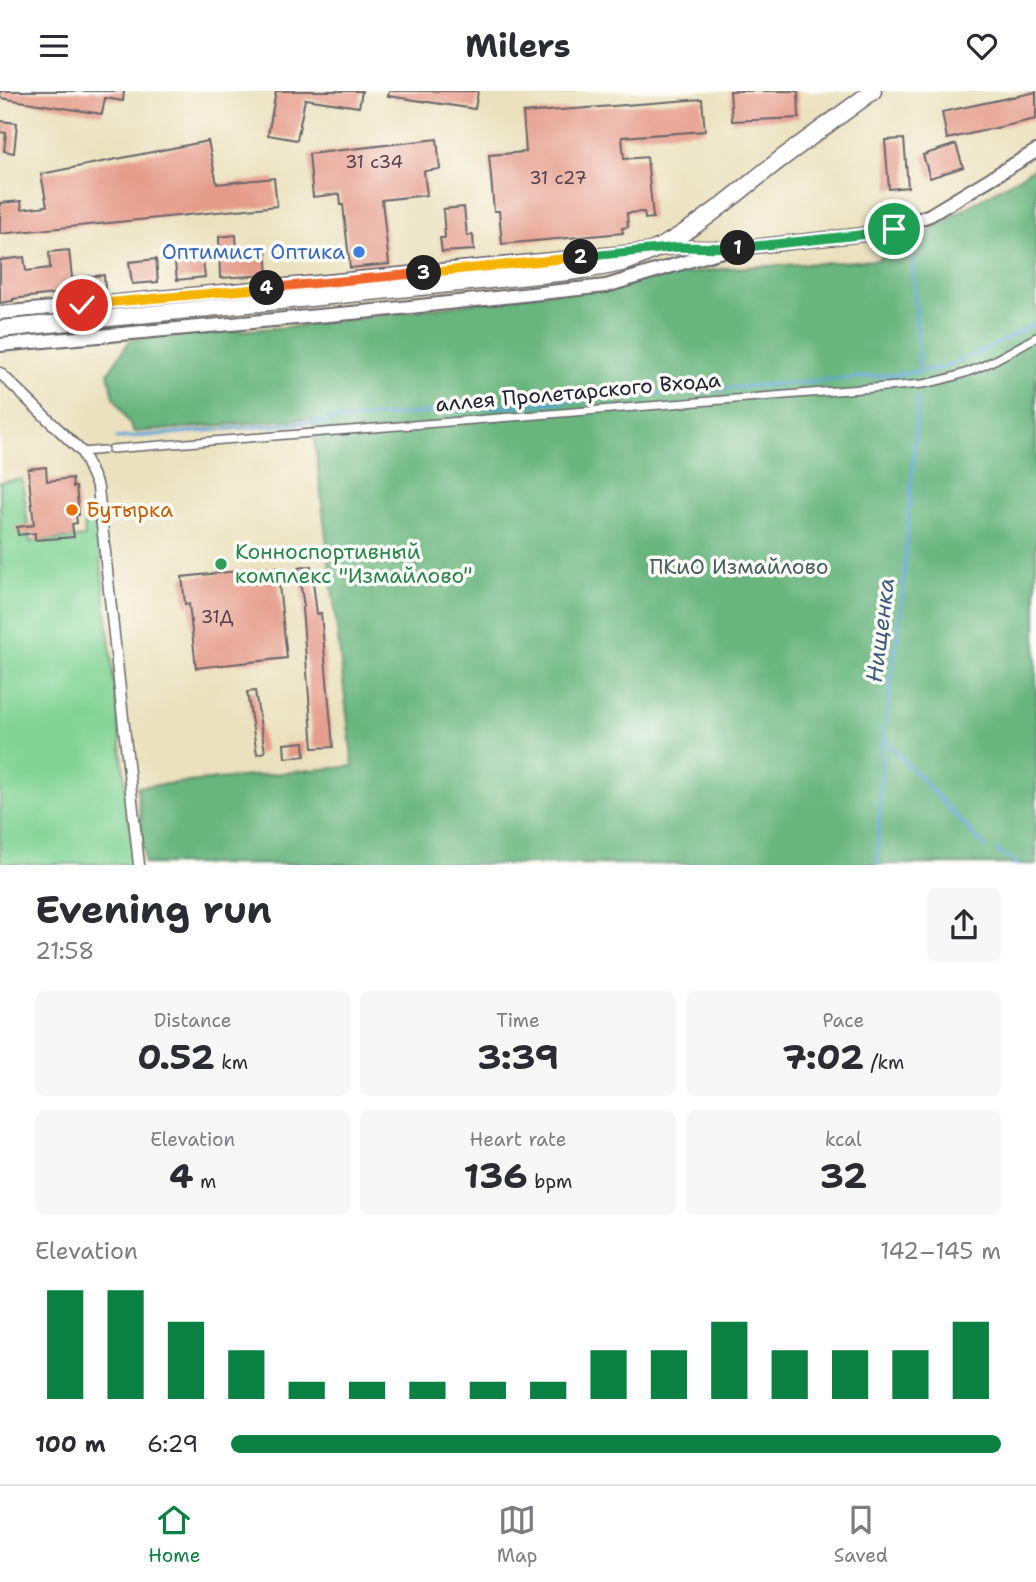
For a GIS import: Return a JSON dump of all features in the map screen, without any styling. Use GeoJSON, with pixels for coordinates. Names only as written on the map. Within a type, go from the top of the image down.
{"type":"FeatureCollection","features":[{"type":"Feature","properties":{"kind":"main road"},"geometry":{"type":"LineString","coordinates":[[0,329],[569,272],[627,261],[663,246],[873,91]]}},
{"type":"Feature","properties":{"kind":"street"},"geometry":{"type":"LineString","coordinates":[[0,313],[678,247],[739,248],[859,235],[894,229],[930,215],[1036,151]]}},
{"type":"Feature","properties":{"kind":"street"},"geometry":{"type":"LineString","coordinates":[[3,347],[606,286],[678,263],[739,248]]}},
{"type":"Feature","properties":{"kind":"street"},"geometry":{"type":"LineString","coordinates":[[368,279],[357,291],[357,303],[360,308],[373,311]]}},
{"type":"Feature","properties":{"kind":"street"},"geometry":{"type":"LineString","coordinates":[[180,296],[187,299],[194,310],[190,324],[182,328]]}},
{"type":"Feature","properties":{"kind":"street","name":"аллея Пролетарского Входа"},"geometry":{"type":"LineString","coordinates":[[82,452],[923,384],[953,379],[981,369],[1036,337]]}},
{"type":"Feature","properties":{"kind":"street"},"geometry":{"type":"LineString","coordinates":[[0,373],[82,452],[98,488],[139,865]]}},
{"type":"Feature","properties":{"kind":"green space","name":"ПКиО Измайлово"},"geometry":{"type":"Polygon","coordinates":[[[1036,167],[1036,864],[145,864],[137,787],[353,766],[312,418],[134,432],[114,397],[108,373],[131,339],[300,326],[729,268],[877,260],[1036,167]]]}},
{"type":"Feature","properties":{"kind":"green space"},"geometry":{"type":"Polygon","coordinates":[[[22,479],[30,542],[85,537],[84,520],[96,519],[134,864],[0,864],[0,482],[22,479]]]}},
{"type":"Feature","properties":{"kind":"building"},"geometry":{"type":"Polygon","coordinates":[[[0,91],[124,91],[123,101],[105,98],[102,114],[0,98],[0,91]]]}},
{"type":"Feature","properties":{"kind":"building"},"geometry":{"type":"Polygon","coordinates":[[[276,91],[362,91],[359,107],[305,99],[297,140],[268,135],[276,91]]]}},
{"type":"Feature","properties":{"kind":"building"},"geometry":{"type":"Polygon","coordinates":[[[389,91],[478,91],[475,109],[388,96],[389,91]]]}},
{"type":"Feature","properties":{"kind":"building"},"geometry":{"type":"Polygon","coordinates":[[[730,91],[798,91],[799,118],[732,121],[730,91]]]}},
{"type":"Feature","properties":{"kind":"building"},"geometry":{"type":"Polygon","coordinates":[[[1036,92],[1036,119],[947,139],[942,112],[1036,92]]]}},
{"type":"Feature","properties":{"kind":"building"},"geometry":{"type":"Polygon","coordinates":[[[702,99],[705,131],[622,137],[624,159],[647,157],[653,218],[645,219],[644,212],[627,213],[628,227],[622,228],[623,233],[502,244],[499,211],[494,211],[489,155],[526,152],[523,113],[702,99]]]}},
{"type":"Feature","properties":{"kind":"building"},"geometry":{"type":"Polygon","coordinates":[[[0,121],[17,123],[14,153],[4,151],[6,133],[0,132],[0,121]]]}},
{"type":"Feature","properties":{"kind":"building"},"geometry":{"type":"Polygon","coordinates":[[[437,139],[440,169],[424,171],[427,195],[382,200],[389,264],[350,268],[340,194],[313,197],[309,154],[437,139]]]}},
{"type":"Feature","properties":{"kind":"building"},"geometry":{"type":"Polygon","coordinates":[[[904,139],[908,187],[889,189],[885,140],[904,139]]]}},
{"type":"Feature","properties":{"kind":"building"},"geometry":{"type":"Polygon","coordinates":[[[208,141],[217,184],[274,178],[277,206],[0,234],[0,203],[21,201],[22,209],[47,206],[41,174],[208,141]]]}},
{"type":"Feature","properties":{"kind":"building"},"geometry":{"type":"Polygon","coordinates":[[[956,144],[963,167],[930,178],[923,155],[956,144]]]}},
{"type":"Feature","properties":{"kind":"building"},"geometry":{"type":"Polygon","coordinates":[[[464,207],[467,236],[473,235],[474,250],[442,252],[440,238],[445,238],[443,209],[464,207]]]}},
{"type":"Feature","properties":{"kind":"building"},"geometry":{"type":"Polygon","coordinates":[[[236,235],[237,252],[266,249],[268,275],[220,278],[219,237],[236,235]]]}},
{"type":"Feature","properties":{"kind":"building"},"geometry":{"type":"Polygon","coordinates":[[[69,250],[72,278],[104,275],[105,289],[55,297],[55,294],[13,299],[0,303],[0,260],[24,257],[26,271],[50,268],[49,252],[69,250]]]}},
{"type":"Feature","properties":{"kind":"building"},"geometry":{"type":"Polygon","coordinates":[[[202,251],[205,277],[177,280],[174,255],[202,251]]]}},
{"type":"Feature","properties":{"kind":"building"},"geometry":{"type":"Polygon","coordinates":[[[156,259],[158,282],[132,284],[129,262],[156,259]]]}},
{"type":"Feature","properties":{"kind":"building"},"geometry":{"type":"Polygon","coordinates":[[[46,467],[47,481],[72,478],[73,487],[76,487],[79,515],[76,515],[77,523],[72,524],[74,537],[35,540],[35,533],[18,535],[17,527],[34,525],[28,469],[46,467]]]}},
{"type":"Feature","properties":{"kind":"building"},"geometry":{"type":"Polygon","coordinates":[[[311,566],[317,614],[321,613],[333,747],[313,748],[304,607],[298,568],[311,566]]]}},
{"type":"Feature","properties":{"kind":"building"},"geometry":{"type":"Polygon","coordinates":[[[277,567],[287,658],[196,668],[189,604],[185,604],[182,577],[277,567]]]}},
{"type":"Feature","properties":{"kind":"building"},"geometry":{"type":"Polygon","coordinates":[[[255,691],[265,752],[257,754],[247,692],[255,691]]]}},
{"type":"Feature","properties":{"kind":"building"},"geometry":{"type":"Polygon","coordinates":[[[304,742],[305,756],[285,758],[284,744],[304,742]]]}},
{"type":"Feature","properties":{"kind":"waterway","name":"Нищенка"},"geometry":{"type":"LineString","coordinates":[[913,254],[919,366]]}},
{"type":"Feature","properties":{"kind":"waterway"},"geometry":{"type":"LineString","coordinates":[[117,438],[902,374],[944,367],[1036,323]]}},
{"type":"Feature","properties":{"kind":"waterway","name":"Нищенка"},"geometry":{"type":"LineString","coordinates":[[877,865],[883,738],[902,603],[918,399]]}},
{"type":"Feature","properties":{"kind":"waterway"},"geometry":{"type":"LineString","coordinates":[[884,739],[985,847]]}},
{"type":"Feature","properties":{"kind":"waterway"},"geometry":{"type":"LineString","coordinates":[[997,850],[1018,865]]}},
{"type":"Feature","properties":{"kind":"place","name":"Оптимист Оптика"},"geometry":{"type":"Point","coordinates":[359,252]}},
{"type":"Feature","properties":{"kind":"place","name":"Бутырка"},"geometry":{"type":"Point","coordinates":[72,510]}},
{"type":"Feature","properties":{"kind":"place","name":"Конноспортивный комплекс \"Измайлово\""},"geometry":{"type":"Point","coordinates":[221,564]}},
{"type":"Feature","properties":{"kind":"route"},"geometry":{"type":"LineString","coordinates":[[82,305],[678,247],[739,248],[894,229]]}}]}
